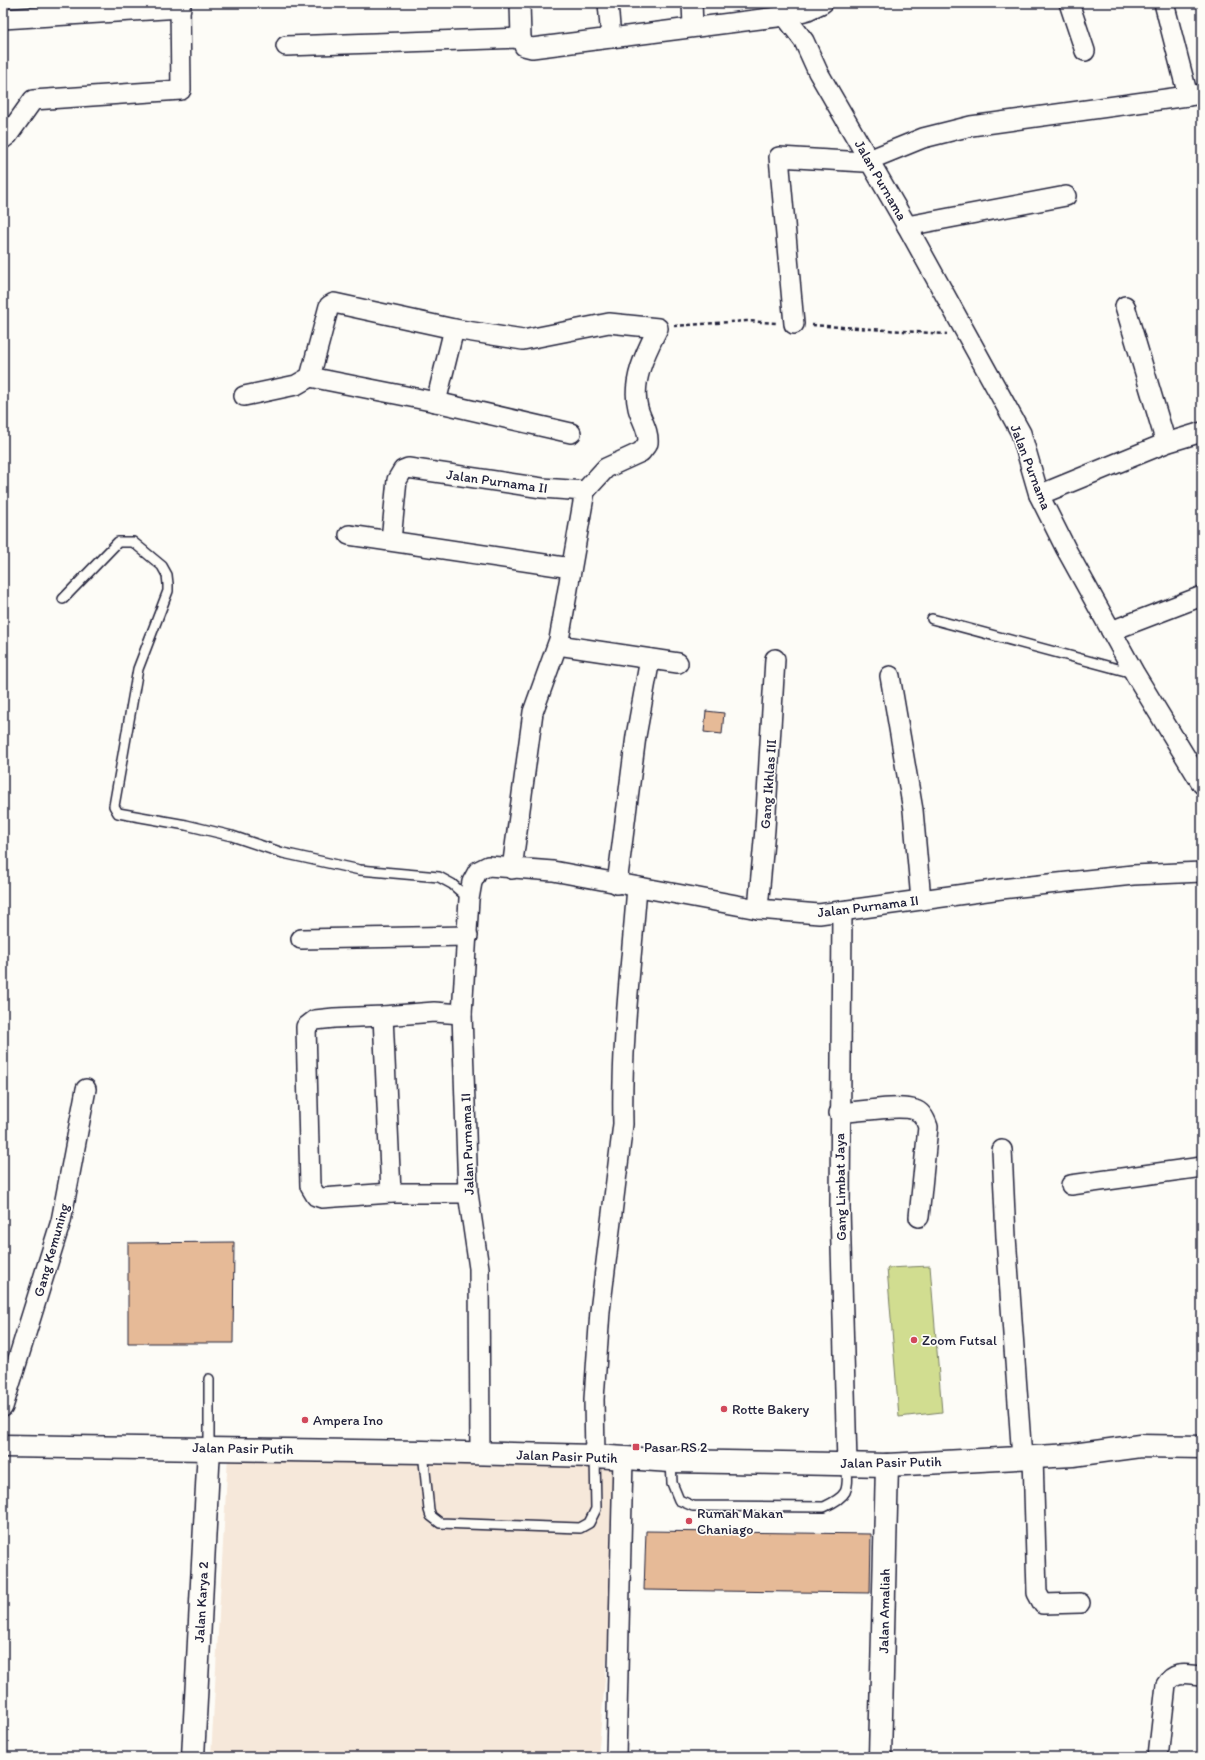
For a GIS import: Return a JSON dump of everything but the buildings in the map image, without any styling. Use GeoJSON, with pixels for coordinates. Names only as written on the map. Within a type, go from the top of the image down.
{"type":"FeatureCollection","features":[{"type":"Feature","properties":{"kind":"main road","name":"Jalan Pasir Putih"},"geometry":{"type":"LineString","coordinates":[[3,1446],[480,1453],[595,1456],[672,1461],[847,1463],[887,1465],[1073,1455],[1140,1446],[1202,1446]]}},
{"type":"Feature","properties":{"kind":"main road","name":"Jalan Karya 2"},"geometry":{"type":"LineString","coordinates":[[193,1757],[209,1448]]}},
{"type":"Feature","properties":{"kind":"main road","name":"Jalan Amaliah"},"geometry":{"type":"LineString","coordinates":[[880,1757],[887,1465]]}},
{"type":"Feature","properties":{"kind":"street"},"geometry":{"type":"LineString","coordinates":[[520,3],[521,38],[524,46],[532,48],[693,26],[813,5],[804,41]]}},
{"type":"Feature","properties":{"kind":"street"},"geometry":{"type":"LineString","coordinates":[[608,3],[611,38]]}},
{"type":"Feature","properties":{"kind":"street"},"geometry":{"type":"LineString","coordinates":[[692,3],[693,26]]}},
{"type":"Feature","properties":{"kind":"street"},"geometry":{"type":"LineString","coordinates":[[1069,3],[1085,51]]}},
{"type":"Feature","properties":{"kind":"street"},"geometry":{"type":"LineString","coordinates":[[794,324],[779,157],[858,162],[870,160],[923,138],[971,126],[1195,95],[1164,3]]}},
{"type":"Feature","properties":{"kind":"street"},"geometry":{"type":"LineString","coordinates":[[3,139],[8,135],[33,100],[181,90],[180,5],[11,13]]}},
{"type":"Feature","properties":{"kind":"street","name":"Jalan Purnama"},"geometry":{"type":"LineString","coordinates":[[785,9],[804,41],[818,72],[908,226],[1021,433],[1039,495],[1066,549],[1134,674],[1202,784]]}},
{"type":"Feature","properties":{"kind":"street"},"geometry":{"type":"LineString","coordinates":[[286,46],[521,38]]}},
{"type":"Feature","properties":{"kind":"street"},"geometry":{"type":"LineString","coordinates":[[908,226],[1066,196]]}},
{"type":"Feature","properties":{"kind":"street"},"geometry":{"type":"LineString","coordinates":[[310,376],[329,306],[334,303],[454,329],[523,340],[609,323],[658,328],[648,348],[638,376],[636,392],[638,409],[648,438],[646,447],[632,456],[606,468],[585,491],[558,644],[533,712],[512,869]]}},
{"type":"Feature","properties":{"kind":"street"},"geometry":{"type":"LineString","coordinates":[[1125,306],[1166,443]]}},
{"type":"Feature","properties":{"kind":"street"},"geometry":{"type":"LineString","coordinates":[[436,402],[454,329]]}},
{"type":"Feature","properties":{"kind":"street"},"geometry":{"type":"LineString","coordinates":[[244,396],[296,384],[310,376],[436,402],[571,433]]}},
{"type":"Feature","properties":{"kind":"street"},"geometry":{"type":"LineString","coordinates":[[1039,495],[1166,443],[1202,432]]}},
{"type":"Feature","properties":{"kind":"street","name":"Jalan Purnama II"},"geometry":{"type":"LineString","coordinates":[[391,540],[397,480],[403,470],[408,468],[542,488],[585,491]]}},
{"type":"Feature","properties":{"kind":"street"},"geometry":{"type":"LineString","coordinates":[[349,535],[391,540],[571,568]]}},
{"type":"Feature","properties":{"kind":"street"},"geometry":{"type":"LineString","coordinates":[[1111,631],[1202,596]]}},
{"type":"Feature","properties":{"kind":"street"},"geometry":{"type":"LineString","coordinates":[[558,644],[678,663]]}},
{"type":"Feature","properties":{"kind":"street"},"geometry":{"type":"LineString","coordinates":[[617,884],[636,736],[650,659]]}},
{"type":"Feature","properties":{"kind":"street","name":"Gang Ikhlas III"},"geometry":{"type":"LineString","coordinates":[[758,909],[765,830],[775,659]]}},
{"type":"Feature","properties":{"kind":"street"},"geometry":{"type":"LineString","coordinates":[[890,676],[913,810],[921,900]]}},
{"type":"Feature","properties":{"kind":"street","name":"Jalan Purnama II"},"geometry":{"type":"LineString","coordinates":[[480,1453],[479,1268],[468,1193],[462,1014],[468,936],[469,899],[472,882],[478,871],[488,866],[553,871],[758,909],[819,914],[1001,889],[1133,875],[1202,872]]}},
{"type":"Feature","properties":{"kind":"street"},"geometry":{"type":"LineString","coordinates":[[595,1456],[594,1399],[600,1311],[623,1124],[622,1098],[637,887]]}},
{"type":"Feature","properties":{"kind":"street","name":"Gang Limbat Jaya"},"geometry":{"type":"LineString","coordinates":[[842,911],[839,1113],[847,1463]]}},
{"type":"Feature","properties":{"kind":"street"},"geometry":{"type":"LineString","coordinates":[[301,939],[468,936]]}},
{"type":"Feature","properties":{"kind":"street"},"geometry":{"type":"LineString","coordinates":[[462,1014],[434,1012],[314,1020],[306,1027],[310,1186],[316,1196],[322,1198],[391,1193],[468,1193]]}},
{"type":"Feature","properties":{"kind":"street"},"geometry":{"type":"LineString","coordinates":[[383,1016],[391,1193]]}},
{"type":"Feature","properties":{"kind":"street","name":"Gang Kemuning"},"geometry":{"type":"LineString","coordinates":[[3,1407],[61,1221],[86,1089]]}},
{"type":"Feature","properties":{"kind":"street"},"geometry":{"type":"LineString","coordinates":[[839,1113],[905,1108],[917,1110],[924,1117],[928,1127],[919,1217]]}},
{"type":"Feature","properties":{"kind":"street"},"geometry":{"type":"LineString","coordinates":[[1002,1150],[1006,1237],[1027,1457],[1037,1593],[1043,1604],[1080,1603]]}},
{"type":"Feature","properties":{"kind":"street"},"geometry":{"type":"LineString","coordinates":[[1071,1185],[1202,1167]]}},
{"type":"Feature","properties":{"kind":"street"},"geometry":{"type":"LineString","coordinates":[[616,1757],[623,1458]]}},
{"type":"Feature","properties":{"kind":"street"},"geometry":{"type":"LineString","coordinates":[[1158,1757],[1166,1685],[1172,1677],[1180,1674],[1202,1676]]}},
{"type":"Feature","properties":{"kind":"lane"},"geometry":{"type":"LineString","coordinates":[[63,599],[118,542],[133,542],[162,566],[167,575],[168,591],[138,669],[114,806],[118,813],[194,827],[232,836],[283,853],[360,870],[439,877],[452,884],[469,899]]}},
{"type":"Feature","properties":{"kind":"lane"},"geometry":{"type":"LineString","coordinates":[[932,619],[1134,674]]}},
{"type":"Feature","properties":{"kind":"lane"},"geometry":{"type":"LineString","coordinates":[[209,1379],[209,1448]]}},
{"type":"Feature","properties":{"kind":"lane"},"geometry":{"type":"LineString","coordinates":[[423,1452],[429,1510],[432,1516],[440,1523],[580,1528],[589,1523],[596,1509],[595,1456]]}},
{"type":"Feature","properties":{"kind":"lane"},"geometry":{"type":"LineString","coordinates":[[672,1461],[672,1483],[679,1500],[693,1506],[824,1507],[839,1500],[848,1488],[847,1463]]}},
{"type":"Feature","properties":{"kind":"path"},"geometry":{"type":"LineString","coordinates":[[658,328],[698,323],[746,321],[969,336]]}},
{"type":"Feature","properties":{"kind":"shaded area"},"geometry":{"type":"Polygon","coordinates":[[[228,1455],[624,1469],[598,1757],[211,1757],[228,1455]]]}},
{"type":"Feature","properties":{"kind":"green space","name":"Zoom Futsal"},"geometry":{"type":"Polygon","coordinates":[[[930,1266],[942,1412],[899,1417],[887,1268],[930,1266]]]}},
{"type":"Feature","properties":{"kind":"place","name":"Zoom Futsal"},"geometry":{"type":"Point","coordinates":[914,1340]}},
{"type":"Feature","properties":{"kind":"place","name":"Rotte Bakery"},"geometry":{"type":"Point","coordinates":[724,1409]}},
{"type":"Feature","properties":{"kind":"place","name":"Ampera Ino"},"geometry":{"type":"Point","coordinates":[305,1420]}},
{"type":"Feature","properties":{"kind":"place","name":"Pasar RS 2"},"geometry":{"type":"Point","coordinates":[636,1447]}},
{"type":"Feature","properties":{"kind":"place","name":"Rumah Makan Chaniago"},"geometry":{"type":"Point","coordinates":[689,1521]}}]}
